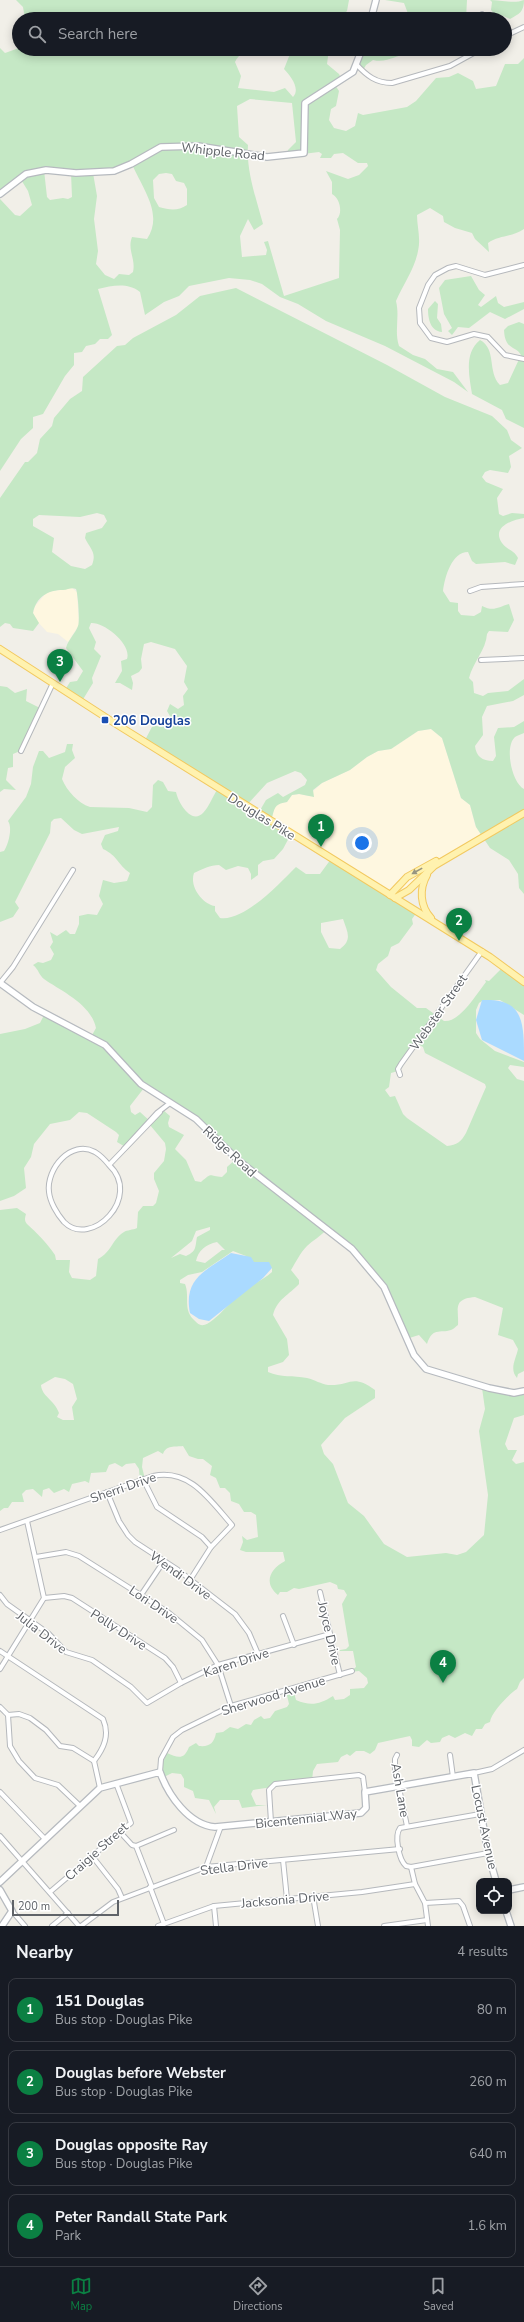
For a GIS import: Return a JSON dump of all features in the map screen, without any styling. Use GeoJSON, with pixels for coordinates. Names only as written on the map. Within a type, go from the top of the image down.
{"type":"FeatureCollection","features":[{"type":"Feature","properties":{"kind":"main road","name":"Douglas Pike"},"geometry":{"type":"LineString","coordinates":[[0,649],[116,724],[482,951],[524,982]]}},
{"type":"Feature","properties":{"kind":"main road"},"geometry":{"type":"LineString","coordinates":[[393,897],[407,877],[450,855],[524,813]]}},
{"type":"Feature","properties":{"kind":"main road"},"geometry":{"type":"LineString","coordinates":[[393,897],[409,890],[431,868],[450,855]]}},
{"type":"Feature","properties":{"kind":"main road"},"geometry":{"type":"LineString","coordinates":[[431,868],[423,883],[421,896],[426,912],[438,924]]}},
{"type":"Feature","properties":{"kind":"street"},"geometry":{"type":"LineString","coordinates":[[373,12],[376,0]]}},
{"type":"Feature","properties":{"kind":"street"},"geometry":{"type":"LineString","coordinates":[[512,33],[524,27]]}},
{"type":"Feature","properties":{"kind":"street","name":"Whipple Road"},"geometry":{"type":"LineString","coordinates":[[0,194],[26,174],[46,170],[76,173],[114,171],[131,164],[161,147],[198,146],[267,157],[304,153],[305,103],[339,83],[352,72],[359,56]]}},
{"type":"Feature","properties":{"kind":"street"},"geometry":{"type":"LineString","coordinates":[[356,64],[371,78],[383,83],[392,83],[450,66],[468,56]]}},
{"type":"Feature","properties":{"kind":"street"},"geometry":{"type":"LineString","coordinates":[[524,264],[485,275],[456,266],[448,268],[435,275],[428,285],[419,308],[420,323],[431,338],[447,342],[474,334],[488,337],[505,355],[524,359]]}},
{"type":"Feature","properties":{"kind":"street"},"geometry":{"type":"LineString","coordinates":[[470,591],[481,586],[524,584]]}},
{"type":"Feature","properties":{"kind":"street"},"geometry":{"type":"LineString","coordinates":[[481,660],[524,658]]}},
{"type":"Feature","properties":{"kind":"street"},"geometry":{"type":"LineString","coordinates":[[21,751],[53,683]]}},
{"type":"Feature","properties":{"kind":"street"},"geometry":{"type":"LineString","coordinates":[[0,983],[13,967],[73,870]]}},
{"type":"Feature","properties":{"kind":"street","name":"Webster Street"},"geometry":{"type":"LineString","coordinates":[[400,1075],[398,1069],[401,1064],[482,951]]}},
{"type":"Feature","properties":{"kind":"street","name":"Ridge Road"},"geometry":{"type":"LineString","coordinates":[[0,983],[33,1006],[105,1045],[141,1084],[196,1118],[239,1161],[359,1256],[389,1295],[406,1340],[418,1360],[430,1370],[489,1388],[514,1393],[524,1391]]}},
{"type":"Feature","properties":{"kind":"street"},"geometry":{"type":"LineString","coordinates":[[109,1164],[170,1103]]}},
{"type":"Feature","properties":{"kind":"street"},"geometry":{"type":"LineString","coordinates":[[84,1149],[95,1153],[109,1164],[116,1171],[121,1184],[121,1196],[118,1204],[98,1225],[80,1230],[72,1228],[56,1211],[49,1193],[48,1184],[58,1163],[66,1153],[84,1149]]}},
{"type":"Feature","properties":{"kind":"street","name":"Sherri Drive"},"geometry":{"type":"LineString","coordinates":[[0,1530],[143,1479],[169,1474],[189,1480],[232,1525],[211,1547]]}},
{"type":"Feature","properties":{"kind":"street"},"geometry":{"type":"LineString","coordinates":[[143,1479],[157,1507],[202,1537],[211,1547],[190,1580]]}},
{"type":"Feature","properties":{"kind":"street","name":"Wendi Drive"},"geometry":{"type":"LineString","coordinates":[[107,1492],[119,1521],[128,1535],[135,1542],[164,1561],[209,1596],[224,1604],[244,1623],[254,1641],[258,1654]]}},
{"type":"Feature","properties":{"kind":"street"},"geometry":{"type":"LineString","coordinates":[[0,1669],[44,1598],[27,1521]]}},
{"type":"Feature","properties":{"kind":"street","name":"Lori Drive"},"geometry":{"type":"LineString","coordinates":[[36,1557],[66,1552],[75,1554],[141,1595],[194,1632],[202,1640],[218,1666],[231,1706]]}},
{"type":"Feature","properties":{"kind":"street"},"geometry":{"type":"LineString","coordinates":[[141,1595],[164,1561]]}},
{"type":"Feature","properties":{"kind":"street","name":"Joyce Drive"},"geometry":{"type":"LineString","coordinates":[[320,1592],[340,1675]]}},
{"type":"Feature","properties":{"kind":"street","name":"Julia Drive"},"geometry":{"type":"LineString","coordinates":[[0,1595],[7,1604],[56,1640],[66,1652],[92,1660],[116,1675],[146,1703]]}},
{"type":"Feature","properties":{"kind":"street","name":"Polly Drive"},"geometry":{"type":"LineString","coordinates":[[44,1598],[64,1596],[72,1598],[165,1658],[173,1667],[181,1682]]}},
{"type":"Feature","properties":{"kind":"street"},"geometry":{"type":"LineString","coordinates":[[283,1616],[294,1645]]}},
{"type":"Feature","properties":{"kind":"street","name":"Karen Drive"},"geometry":{"type":"LineString","coordinates":[[146,1703],[181,1682],[218,1666],[330,1634]]}},
{"type":"Feature","properties":{"kind":"street"},"geometry":{"type":"LineString","coordinates":[[0,1651],[103,1719],[107,1733],[105,1741],[94,1761],[100,1788]]}},
{"type":"Feature","properties":{"kind":"street","name":"Sherwood Avenue"},"geometry":{"type":"LineString","coordinates":[[160,1772],[161,1759],[177,1733],[231,1706],[352,1671]]}},
{"type":"Feature","properties":{"kind":"street"},"geometry":{"type":"LineString","coordinates":[[0,1707],[8,1715],[10,1746],[19,1760],[35,1778],[58,1785],[80,1806]]}},
{"type":"Feature","properties":{"kind":"street"},"geometry":{"type":"LineString","coordinates":[[8,1715],[19,1714],[30,1718],[46,1730],[60,1746],[73,1748],[94,1761]]}},
{"type":"Feature","properties":{"kind":"street","name":"Bicentennial Way"},"geometry":{"type":"LineString","coordinates":[[160,1772],[166,1789],[184,1809],[207,1826],[221,1826],[361,1813],[366,1808],[365,1792],[492,1769],[524,1750]]}},
{"type":"Feature","properties":{"kind":"street","name":"Ash Lane"},"geometry":{"type":"LineString","coordinates":[[397,1755],[395,1764],[407,1826]]}},
{"type":"Feature","properties":{"kind":"street"},"geometry":{"type":"LineString","coordinates":[[450,1755],[453,1776]]}},
{"type":"Feature","properties":{"kind":"street"},"geometry":{"type":"LineString","coordinates":[[0,1882],[100,1788],[160,1772]]}},
{"type":"Feature","properties":{"kind":"street","name":"Locust Avenue"},"geometry":{"type":"LineString","coordinates":[[474,1772],[480,1814],[495,1878]]}},
{"type":"Feature","properties":{"kind":"street"},"geometry":{"type":"LineString","coordinates":[[271,1822],[269,1790],[272,1785],[360,1774],[365,1792]]}},
{"type":"Feature","properties":{"kind":"street","name":"Craigie Street"},"geometry":{"type":"LineString","coordinates":[[50,1892],[130,1825],[130,1821],[116,1783]]}},
{"type":"Feature","properties":{"kind":"street"},"geometry":{"type":"LineString","coordinates":[[0,1792],[45,1839]]}},
{"type":"Feature","properties":{"kind":"street"},"geometry":{"type":"LineString","coordinates":[[480,1814],[400,1828],[397,1833],[400,1849],[404,1864],[411,1867],[488,1853]]}},
{"type":"Feature","properties":{"kind":"street"},"geometry":{"type":"LineString","coordinates":[[206,1867],[221,1826]]}},
{"type":"Feature","properties":{"kind":"street"},"geometry":{"type":"LineString","coordinates":[[136,1846],[174,1830]]}},
{"type":"Feature","properties":{"kind":"street"},"geometry":{"type":"LineString","coordinates":[[120,1832],[132,1845],[136,1846],[164,1924]]}},
{"type":"Feature","properties":{"kind":"street"},"geometry":{"type":"LineString","coordinates":[[0,1836],[23,1860],[68,1914],[80,1926]]}},
{"type":"Feature","properties":{"kind":"street","name":"Stella Drive"},"geometry":{"type":"LineString","coordinates":[[80,1926],[108,1904],[206,1867],[400,1849]]}},
{"type":"Feature","properties":{"kind":"street"},"geometry":{"type":"LineString","coordinates":[[92,1856],[118,1889],[122,1898]]}},
{"type":"Feature","properties":{"kind":"street"},"geometry":{"type":"LineString","coordinates":[[283,1860],[287,1899]]}},
{"type":"Feature","properties":{"kind":"street"},"geometry":{"type":"LineString","coordinates":[[411,1867],[415,1884],[425,1903],[428,1926]]}},
{"type":"Feature","properties":{"kind":"street","name":"Jacksonia Drive"},"geometry":{"type":"LineString","coordinates":[[158,1926],[214,1906],[415,1884]]}},
{"type":"Feature","properties":{"kind":"street"},"geometry":{"type":"LineString","coordinates":[[512,1889],[524,1887]]}},
{"type":"Feature","properties":{"kind":"street"},"geometry":{"type":"LineString","coordinates":[[0,1890],[12,1911],[25,1926]]}},
{"type":"Feature","properties":{"kind":"street"},"geometry":{"type":"LineString","coordinates":[[313,1896],[318,1926]]}},
{"type":"Feature","properties":{"kind":"street"},"geometry":{"type":"LineString","coordinates":[[425,1903],[459,1901],[463,1906],[470,1926]]}},
{"type":"Feature","properties":{"kind":"street"},"geometry":{"type":"LineString","coordinates":[[214,1906],[216,1926]]}},
{"type":"Feature","properties":{"kind":"street"},"geometry":{"type":"LineString","coordinates":[[2,1926],[12,1911]]}},
{"type":"Feature","properties":{"kind":"street"},"geometry":{"type":"LineString","coordinates":[[52,1926],[68,1914]]}},
{"type":"Feature","properties":{"kind":"street"},"geometry":{"type":"LineString","coordinates":[[507,1914],[511,1926]]}},
{"type":"Feature","properties":{"kind":"street"},"geometry":{"type":"LineString","coordinates":[[384,1926],[427,1920]]}},
{"type":"Feature","properties":{"kind":"shaded area"},"geometry":{"type":"Polygon","coordinates":[[[72,588],[77,592],[79,625],[68,642],[58,634],[47,632],[36,620],[33,613],[35,606],[47,592],[72,588]]]}},
{"type":"Feature","properties":{"kind":"shaded area"},"geometry":{"type":"Polygon","coordinates":[[[431,729],[442,738],[461,798],[470,805],[475,825],[482,836],[446,857],[397,898],[271,821],[274,806],[287,802],[292,795],[300,794],[308,796],[322,783],[350,770],[367,757],[378,751],[391,749],[418,731],[431,729]]]}},
{"type":"Feature","properties":{"kind":"green space"},"geometry":{"type":"Polygon","coordinates":[[[16,0],[349,0],[346,12],[24,12],[23,7],[16,0]]]}},
{"type":"Feature","properties":{"kind":"green space"},"geometry":{"type":"Polygon","coordinates":[[[385,0],[467,0],[466,12],[407,12],[404,3],[385,0]]]}},
{"type":"Feature","properties":{"kind":"green space"},"geometry":{"type":"Polygon","coordinates":[[[490,0],[512,2],[524,0],[524,4],[522,10],[512,18],[512,12],[493,12],[491,10],[492,2],[490,0]]]}},
{"type":"Feature","properties":{"kind":"green space"},"geometry":{"type":"Polygon","coordinates":[[[0,48],[5,53],[12,50],[12,56],[239,56],[235,62],[241,76],[238,88],[274,92],[285,88],[293,97],[296,90],[294,82],[284,69],[289,56],[328,56],[327,64],[339,74],[342,80],[335,85],[339,91],[336,106],[331,109],[329,120],[334,128],[346,131],[355,126],[358,113],[363,115],[407,107],[416,101],[436,78],[449,77],[458,73],[473,81],[476,89],[496,86],[505,64],[518,64],[524,58],[524,229],[520,232],[492,240],[488,243],[489,252],[475,239],[472,233],[455,228],[444,222],[443,216],[430,208],[417,215],[419,246],[412,270],[396,301],[397,335],[399,346],[413,355],[425,359],[437,369],[453,372],[468,392],[454,382],[385,346],[326,321],[298,304],[280,297],[262,284],[250,280],[229,278],[189,286],[179,296],[164,302],[145,315],[140,292],[125,286],[109,287],[98,289],[112,335],[108,339],[100,339],[95,344],[86,346],[82,352],[74,353],[74,365],[65,376],[43,414],[33,417],[33,428],[21,439],[0,471],[0,199],[15,215],[20,216],[32,205],[28,191],[20,178],[0,192],[0,48]],[[250,99],[237,106],[239,137],[248,145],[250,174],[263,224],[254,230],[248,219],[240,236],[242,257],[266,255],[267,250],[264,242],[268,241],[284,296],[339,278],[340,230],[337,219],[340,213],[340,206],[335,196],[332,194],[332,182],[326,171],[348,179],[359,175],[368,166],[367,163],[358,163],[343,153],[334,154],[331,158],[320,158],[322,154],[319,152],[287,156],[288,150],[296,142],[292,103],[250,99]],[[132,164],[93,173],[97,196],[94,219],[98,251],[96,264],[105,275],[114,279],[119,274],[129,275],[133,272],[134,267],[130,246],[132,237],[147,239],[152,230],[153,220],[150,201],[132,164]],[[44,170],[47,197],[50,200],[63,198],[68,199],[72,197],[71,173],[44,170]],[[159,174],[153,180],[154,198],[159,207],[174,209],[187,205],[187,189],[184,183],[176,181],[172,174],[159,174]]]}},
{"type":"Feature","properties":{"kind":"green space"},"geometry":{"type":"Polygon","coordinates":[[[360,56],[398,56],[379,61],[373,60],[366,65],[362,72],[356,66],[360,56]]]}},
{"type":"Feature","properties":{"kind":"green space"},"geometry":{"type":"Polygon","coordinates":[[[471,276],[479,290],[485,295],[478,305],[481,307],[496,296],[498,303],[504,307],[524,302],[524,309],[505,319],[490,312],[469,328],[458,327],[452,335],[448,331],[452,328],[444,314],[439,288],[445,280],[471,276]]]}},
{"type":"Feature","properties":{"kind":"green space"},"geometry":{"type":"Polygon","coordinates":[[[236,288],[387,365],[445,397],[492,416],[507,430],[511,440],[522,448],[509,456],[511,467],[508,473],[490,470],[485,472],[482,477],[486,482],[503,489],[497,498],[499,514],[503,516],[512,513],[524,514],[524,518],[514,520],[504,525],[499,533],[502,543],[515,553],[518,558],[515,565],[505,562],[476,564],[472,561],[468,552],[462,553],[450,566],[443,591],[450,602],[458,603],[458,611],[461,615],[474,616],[481,612],[482,606],[493,609],[509,604],[514,620],[508,632],[489,631],[482,651],[469,678],[473,682],[474,693],[483,696],[488,693],[508,691],[524,679],[524,695],[513,701],[487,706],[482,717],[483,735],[475,746],[480,757],[493,761],[496,756],[494,737],[498,728],[514,727],[524,721],[524,733],[515,737],[510,748],[510,756],[513,773],[516,780],[524,789],[524,894],[519,888],[518,874],[509,860],[490,848],[476,827],[470,805],[461,798],[442,738],[431,729],[418,731],[391,749],[378,751],[367,757],[350,770],[322,783],[313,790],[314,797],[299,794],[292,795],[287,802],[279,804],[274,810],[271,821],[291,834],[283,849],[274,859],[263,861],[258,865],[258,875],[251,880],[251,874],[248,868],[238,866],[226,870],[219,865],[216,865],[194,873],[193,884],[198,894],[206,902],[215,906],[215,911],[220,918],[230,918],[240,914],[261,900],[296,867],[306,874],[320,874],[331,859],[417,912],[412,919],[413,924],[399,943],[391,947],[388,956],[378,964],[376,970],[391,987],[417,1008],[426,1008],[444,1021],[450,1020],[456,1017],[468,1006],[486,982],[485,980],[489,981],[503,967],[524,983],[524,1015],[500,1000],[482,1001],[479,1003],[476,1010],[476,1033],[480,1039],[495,1051],[524,1062],[524,1067],[510,1065],[508,1068],[517,1079],[524,1081],[524,1371],[518,1374],[517,1378],[513,1368],[518,1349],[513,1340],[498,1335],[503,1308],[475,1297],[463,1300],[458,1306],[458,1325],[454,1329],[435,1332],[429,1338],[427,1344],[419,1335],[406,1339],[393,1303],[365,1264],[326,1230],[307,1246],[291,1270],[299,1280],[299,1284],[280,1301],[273,1315],[287,1339],[289,1355],[283,1362],[268,1367],[268,1372],[278,1375],[307,1378],[328,1385],[356,1381],[361,1382],[375,1390],[375,1398],[345,1418],[321,1445],[324,1454],[333,1464],[348,1503],[364,1516],[384,1544],[407,1557],[446,1553],[457,1555],[466,1552],[484,1535],[488,1495],[479,1431],[485,1409],[482,1388],[524,1393],[524,1415],[514,1418],[505,1444],[508,1450],[517,1450],[512,1460],[516,1464],[524,1462],[524,1678],[520,1682],[517,1689],[505,1699],[497,1709],[490,1722],[485,1724],[482,1729],[476,1729],[472,1736],[465,1733],[455,1738],[449,1735],[442,1738],[440,1742],[431,1743],[427,1740],[419,1747],[412,1746],[410,1736],[378,1743],[375,1750],[370,1754],[364,1751],[356,1751],[350,1756],[347,1754],[341,1757],[338,1762],[317,1764],[313,1771],[312,1781],[253,1790],[251,1794],[256,1805],[267,1805],[242,1808],[239,1800],[220,1800],[214,1807],[216,1814],[209,1800],[195,1798],[193,1791],[184,1787],[184,1779],[181,1774],[172,1773],[162,1778],[160,1768],[167,1753],[177,1757],[183,1756],[189,1747],[196,1743],[199,1746],[211,1744],[216,1733],[223,1732],[230,1727],[238,1729],[246,1724],[251,1725],[254,1720],[261,1716],[264,1719],[270,1718],[275,1711],[287,1707],[289,1704],[286,1691],[293,1689],[296,1700],[314,1704],[333,1696],[335,1700],[344,1699],[350,1695],[350,1689],[364,1688],[368,1683],[367,1678],[359,1671],[350,1672],[356,1667],[353,1651],[334,1651],[346,1649],[349,1646],[342,1604],[347,1595],[344,1590],[338,1589],[337,1585],[330,1582],[299,1589],[294,1588],[287,1592],[280,1592],[278,1595],[271,1586],[270,1576],[275,1568],[285,1561],[283,1552],[246,1552],[240,1550],[243,1542],[242,1536],[247,1540],[258,1537],[256,1515],[251,1512],[244,1512],[239,1504],[231,1501],[230,1493],[225,1488],[220,1488],[216,1478],[210,1475],[212,1466],[203,1459],[189,1456],[183,1446],[171,1447],[166,1449],[163,1454],[158,1451],[143,1458],[142,1467],[145,1479],[140,1481],[139,1469],[135,1463],[126,1464],[122,1467],[115,1463],[109,1465],[106,1472],[91,1473],[89,1483],[85,1481],[72,1484],[69,1492],[64,1489],[54,1493],[49,1488],[43,1490],[42,1497],[33,1489],[26,1490],[22,1494],[24,1502],[12,1502],[8,1508],[4,1508],[0,1511],[0,1210],[17,1208],[26,1214],[26,1223],[49,1246],[55,1255],[56,1260],[70,1260],[69,1272],[72,1278],[90,1280],[96,1276],[98,1259],[106,1253],[117,1238],[125,1231],[137,1228],[138,1212],[143,1206],[153,1206],[156,1203],[159,1191],[154,1179],[154,1173],[164,1161],[166,1149],[165,1143],[150,1125],[127,1148],[117,1142],[119,1135],[116,1132],[87,1113],[79,1112],[70,1120],[50,1124],[34,1144],[31,1157],[24,1168],[26,1188],[14,1196],[0,1201],[0,1034],[25,1029],[40,1023],[44,1015],[91,1037],[96,1028],[93,1019],[88,1012],[67,993],[44,979],[33,965],[38,962],[43,963],[51,960],[54,954],[50,947],[53,942],[50,932],[57,936],[66,930],[70,934],[75,934],[79,924],[79,916],[88,914],[97,915],[103,904],[99,896],[103,880],[114,883],[127,881],[130,873],[112,854],[103,849],[101,844],[105,835],[118,831],[119,827],[82,834],[74,830],[61,818],[54,819],[51,822],[50,833],[15,902],[19,908],[13,917],[0,922],[0,852],[4,851],[7,845],[10,832],[8,821],[26,797],[31,784],[33,767],[39,751],[43,751],[49,758],[65,752],[67,744],[73,744],[72,750],[75,758],[65,767],[62,779],[73,796],[81,803],[90,807],[129,808],[147,812],[152,807],[153,785],[158,780],[163,782],[168,791],[176,792],[179,801],[186,811],[194,816],[198,816],[207,808],[218,788],[144,742],[153,725],[161,727],[166,725],[170,716],[167,711],[170,704],[178,709],[184,705],[183,696],[188,689],[184,682],[187,666],[175,649],[151,642],[144,644],[141,659],[142,668],[139,672],[131,676],[133,683],[132,690],[120,683],[115,683],[122,671],[121,661],[127,659],[125,647],[116,635],[109,630],[103,626],[91,623],[89,628],[96,642],[94,649],[101,656],[92,678],[93,683],[82,701],[65,690],[70,682],[77,681],[83,671],[66,648],[79,623],[76,589],[71,588],[52,591],[40,599],[33,613],[39,623],[33,631],[13,628],[10,624],[5,623],[0,627],[0,498],[25,462],[28,462],[37,453],[40,439],[52,426],[54,418],[70,399],[82,391],[83,377],[117,346],[125,345],[133,338],[176,315],[200,296],[236,288]],[[97,513],[80,517],[39,515],[33,519],[33,526],[54,538],[52,552],[71,566],[85,569],[92,565],[94,557],[85,538],[86,533],[102,528],[107,521],[104,515],[97,513]],[[295,771],[267,783],[247,805],[259,812],[266,800],[278,793],[283,797],[305,785],[307,780],[301,773],[295,771]],[[343,919],[321,923],[321,932],[329,948],[340,949],[344,946],[348,939],[343,919]],[[416,1043],[398,1071],[391,1073],[389,1087],[385,1090],[390,1097],[395,1096],[403,1114],[407,1118],[447,1146],[456,1144],[462,1139],[486,1087],[485,1084],[425,1053],[423,1047],[416,1043]],[[144,1088],[130,1106],[131,1112],[135,1115],[140,1112],[151,1122],[163,1110],[170,1116],[168,1123],[169,1127],[184,1135],[175,1149],[186,1160],[195,1181],[201,1182],[211,1175],[222,1177],[227,1172],[227,1167],[236,1159],[203,1126],[144,1088]],[[210,1227],[196,1231],[192,1241],[171,1258],[180,1254],[186,1256],[192,1252],[195,1248],[197,1237],[210,1230],[210,1227]],[[217,1242],[209,1244],[203,1248],[196,1261],[205,1263],[222,1250],[225,1250],[217,1242]],[[233,1251],[202,1272],[188,1275],[180,1280],[180,1283],[185,1284],[187,1306],[190,1315],[198,1324],[204,1325],[216,1317],[240,1293],[272,1272],[272,1268],[252,1263],[246,1256],[233,1251]],[[55,1377],[41,1385],[44,1392],[57,1408],[59,1413],[57,1417],[63,1420],[74,1420],[72,1407],[77,1399],[73,1384],[65,1379],[55,1377]]]}},
{"type":"Feature","properties":{"kind":"green space"},"geometry":{"type":"Polygon","coordinates":[[[435,301],[438,304],[437,318],[441,324],[442,332],[432,327],[428,316],[428,309],[435,301]]]}},
{"type":"Feature","properties":{"kind":"green space"},"geometry":{"type":"Polygon","coordinates":[[[519,322],[524,324],[524,428],[506,419],[502,410],[472,394],[469,372],[472,351],[480,340],[488,349],[496,380],[500,385],[508,383],[521,355],[508,345],[504,330],[508,326],[519,322]]]}},
{"type":"Feature","properties":{"kind":"green space"},"geometry":{"type":"Polygon","coordinates":[[[0,686],[7,687],[15,693],[27,689],[26,701],[40,708],[20,751],[13,754],[13,767],[8,768],[6,780],[16,790],[4,789],[0,792],[0,686]]]}},
{"type":"Feature","properties":{"kind":"water"},"geometry":{"type":"Polygon","coordinates":[[[482,1000],[496,1000],[506,1003],[514,1008],[519,1015],[522,1024],[524,1061],[482,1040],[476,1020],[482,1000]]]}},
{"type":"Feature","properties":{"kind":"water"},"geometry":{"type":"Polygon","coordinates":[[[231,1253],[251,1257],[254,1262],[269,1262],[272,1268],[263,1278],[209,1321],[199,1319],[190,1313],[190,1291],[199,1276],[231,1253]]]}},
{"type":"Feature","properties":{"kind":"place","name":"Douglas opposite Ray"},"geometry":{"type":"Point","coordinates":[60,682]}},
{"type":"Feature","properties":{"kind":"place","name":"206 Douglas"},"geometry":{"type":"Point","coordinates":[105,720]}},
{"type":"Feature","properties":{"kind":"place","name":"151 Douglas"},"geometry":{"type":"Point","coordinates":[321,847]}},
{"type":"Feature","properties":{"kind":"place","name":"Douglas before Webster"},"geometry":{"type":"Point","coordinates":[459,941]}},
{"type":"Feature","properties":{"kind":"place","name":"Peter Randall State Park"},"geometry":{"type":"Point","coordinates":[443,1683]}}]}
